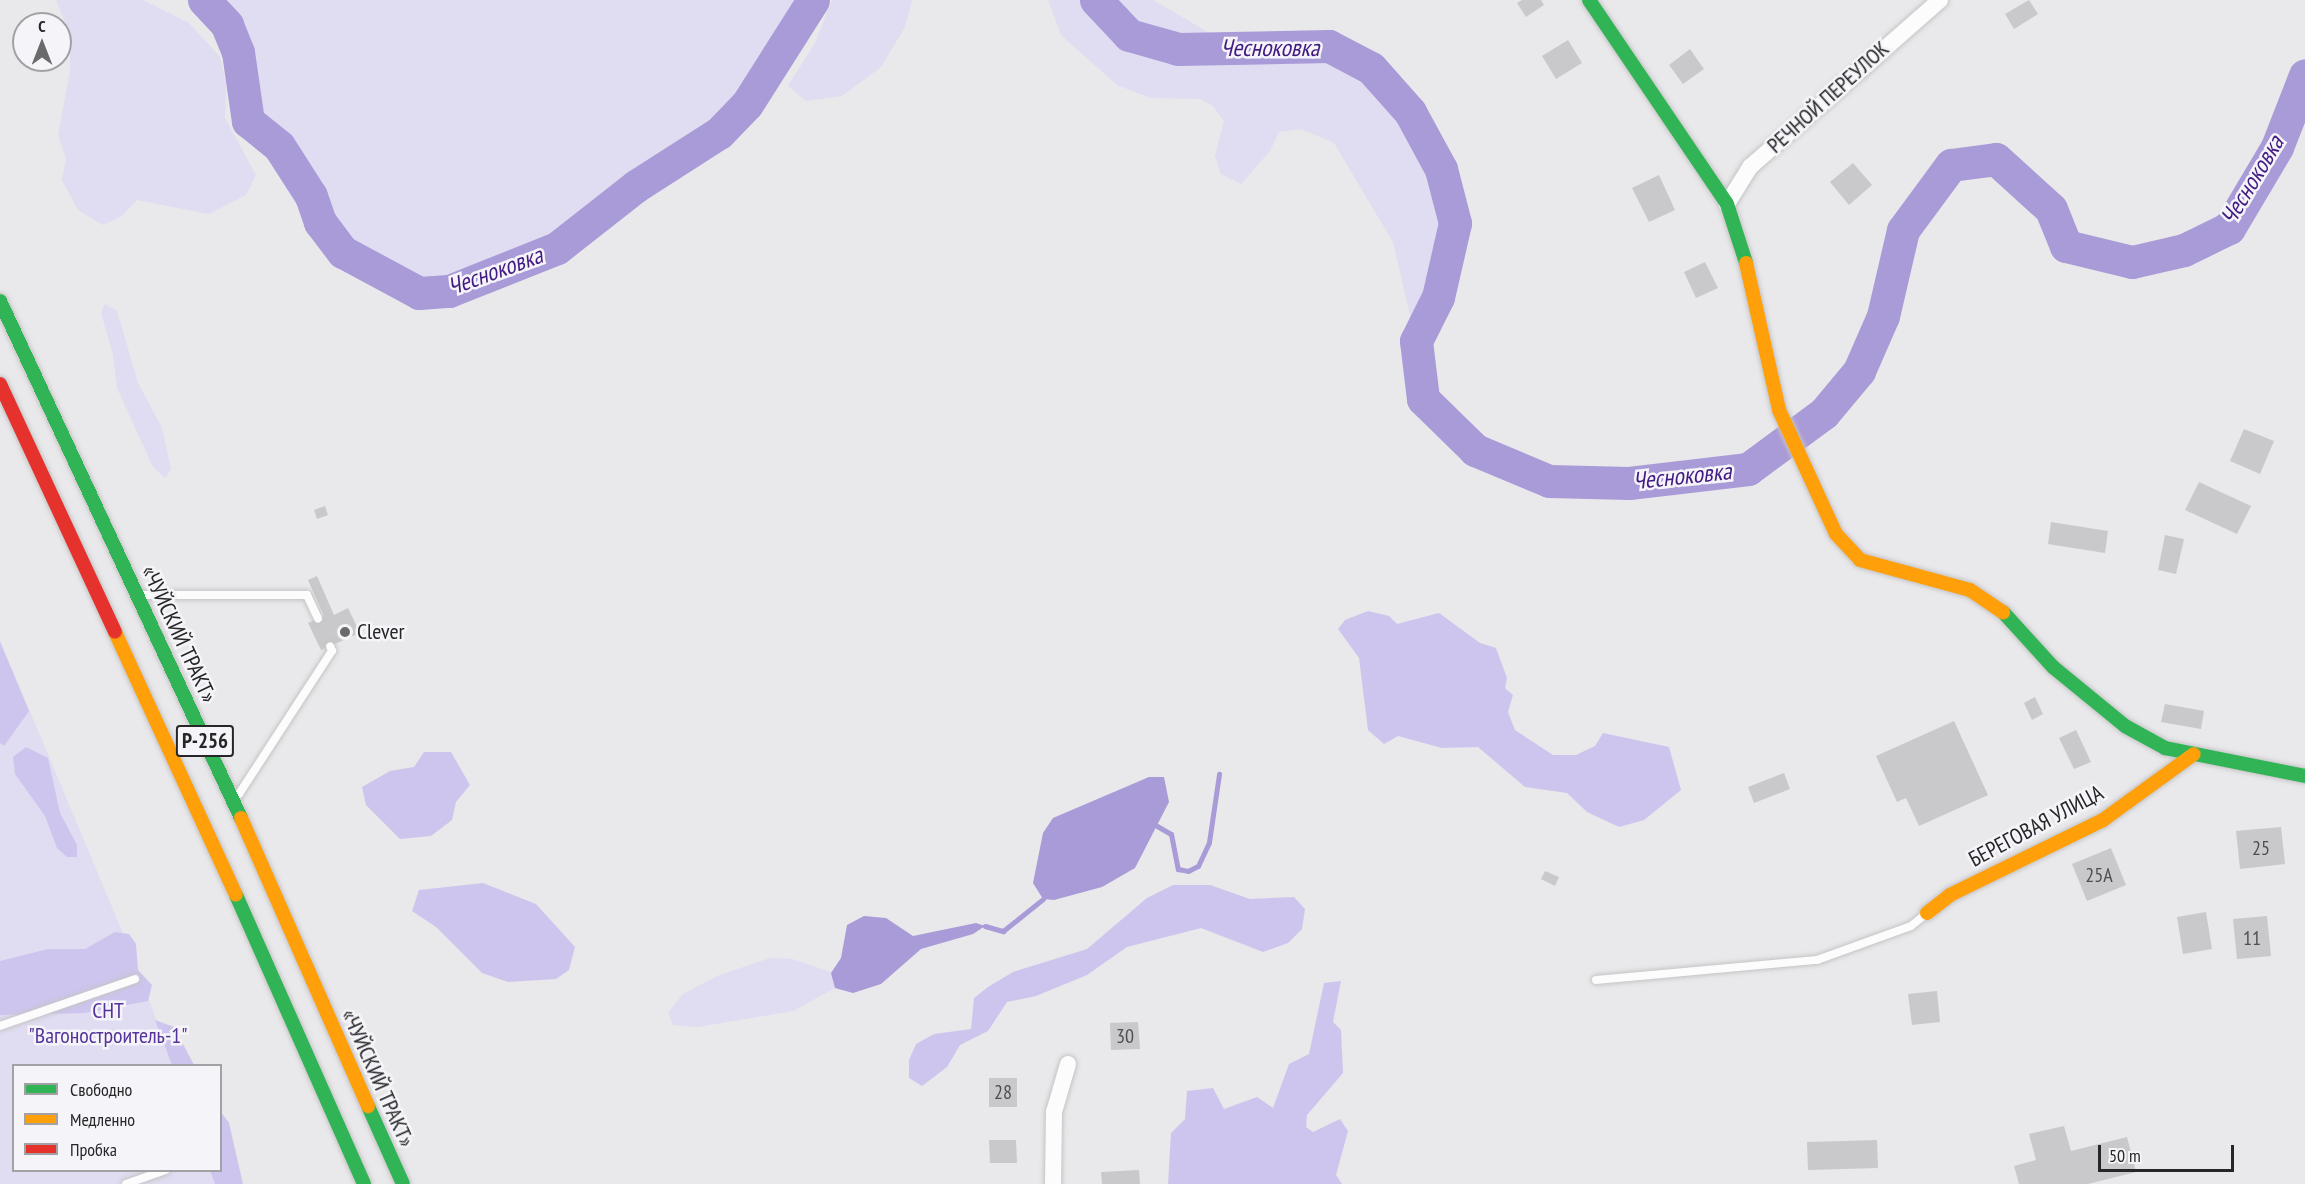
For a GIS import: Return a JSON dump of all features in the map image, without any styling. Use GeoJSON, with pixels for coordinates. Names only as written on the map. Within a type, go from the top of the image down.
{"type":"FeatureCollection","features":[{"type":"Feature","properties":{"kind":"main road"},"geometry":{"type":"LineString","coordinates":[[1589,0],[1726,204],[1758,301],[1779,410],[1836,534],[1860,560],[1970,590],[2009,616],[2054,667],[2125,726],[2165,748],[2305,776]]}},
{"type":"Feature","properties":{"kind":"main road","name":"«ЧУЙСКИЙ ТРАКТ»"},"geometry":{"type":"LineString","coordinates":[[0,301],[234,802],[403,1184]]}},
{"type":"Feature","properties":{"kind":"main road","name":"Р-256"},"geometry":{"type":"LineString","coordinates":[[0,384],[200,814],[364,1184]]}},
{"type":"Feature","properties":{"kind":"main road","name":"БЕРЕГОВАЯ УЛИЦА"},"geometry":{"type":"LineString","coordinates":[[1927,913],[1950,895],[2103,819],[2194,754]]}},
{"type":"Feature","properties":{"kind":"street","name":"РЕЧНОЙ ПЕРЕУЛОК"},"geometry":{"type":"LineString","coordinates":[[1726,204],[1750,167],[1940,0]]}},
{"type":"Feature","properties":{"kind":"street"},"geometry":{"type":"LineString","coordinates":[[1053,1184],[1054,1112],[1068,1064]]}},
{"type":"Feature","properties":{"kind":"lane"},"geometry":{"type":"LineString","coordinates":[[138,595],[307,595],[318,619]]}},
{"type":"Feature","properties":{"kind":"lane"},"geometry":{"type":"LineString","coordinates":[[234,802],[332,651],[330,646]]}},
{"type":"Feature","properties":{"kind":"lane"},"geometry":{"type":"LineString","coordinates":[[1596,980],[1817,960],[1911,926],[1927,913]]}},
{"type":"Feature","properties":{"kind":"lane"},"geometry":{"type":"LineString","coordinates":[[0,1026],[135,979]]}},
{"type":"Feature","properties":{"kind":"lane"},"geometry":{"type":"LineString","coordinates":[[126,1184],[160,1172]]}},
{"type":"Feature","properties":{"kind":"green space"},"geometry":{"type":"Polygon","coordinates":[[[56,0],[143,0],[189,23],[220,57],[226,84],[225,118],[256,175],[246,195],[209,214],[137,200],[122,216],[103,225],[78,210],[62,180],[66,158],[58,135],[70,72],[72,72],[72,12],[61,12],[56,0]]]}},
{"type":"Feature","properties":{"kind":"green space"},"geometry":{"type":"Polygon","coordinates":[[[204,0],[813,0],[747,104],[719,133],[636,186],[557,248],[449,291],[419,293],[343,252],[320,222],[311,196],[279,146],[248,121],[237,52],[227,25],[204,0]]]}},
{"type":"Feature","properties":{"kind":"green space"},"geometry":{"type":"Polygon","coordinates":[[[832,0],[912,0],[905,27],[881,67],[842,96],[806,101],[788,86],[815,43],[832,0]]]}},
{"type":"Feature","properties":{"kind":"green space"},"geometry":{"type":"Polygon","coordinates":[[[1048,0],[1153,0],[1235,48],[1329,46],[1371,68],[1410,112],[1441,169],[1455,223],[1438,297],[1416,341],[1393,242],[1334,143],[1301,129],[1279,132],[1270,151],[1241,184],[1221,174],[1215,156],[1224,121],[1213,106],[1200,99],[1151,98],[1117,85],[1061,35],[1048,0]]]}},
{"type":"Feature","properties":{"kind":"green space"},"geometry":{"type":"Polygon","coordinates":[[[105,304],[117,311],[138,383],[162,428],[171,469],[165,478],[153,467],[117,388],[113,354],[101,313],[105,304]]]}},
{"type":"Feature","properties":{"kind":"green space","name":"СНТ \"Вагоностроитель-1\""},"geometry":{"type":"Polygon","coordinates":[[[0,640],[140,974],[172,1064],[12,1064],[12,1172],[210,1172],[215,1184],[0,1184],[0,640]]]}},
{"type":"Feature","properties":{"kind":"green space"},"geometry":{"type":"Polygon","coordinates":[[[770,958],[792,959],[831,972],[835,988],[793,1011],[697,1027],[673,1025],[668,1013],[683,994],[717,976],[770,958]]]}},
{"type":"Feature","properties":{"kind":"shaded area"},"geometry":{"type":"Polygon","coordinates":[[[1368,611],[1389,616],[1397,624],[1439,613],[1480,643],[1496,648],[1507,678],[1505,688],[1513,695],[1508,712],[1515,730],[1553,755],[1576,755],[1595,746],[1603,733],[1669,747],[1681,790],[1644,820],[1619,827],[1587,812],[1567,793],[1525,787],[1478,747],[1442,748],[1398,736],[1384,744],[1368,730],[1359,658],[1338,629],[1345,620],[1368,611]]]}},
{"type":"Feature","properties":{"kind":"shaded area"},"geometry":{"type":"Polygon","coordinates":[[[0,642],[29,711],[4,746],[0,743],[0,642]]]}},
{"type":"Feature","properties":{"kind":"shaded area"},"geometry":{"type":"Polygon","coordinates":[[[26,747],[48,758],[60,813],[77,845],[77,857],[67,857],[57,848],[45,816],[15,774],[13,757],[26,747]]]}},
{"type":"Feature","properties":{"kind":"shaded area"},"geometry":{"type":"Polygon","coordinates":[[[424,752],[451,752],[470,785],[456,802],[452,820],[431,836],[400,839],[366,805],[362,787],[390,771],[414,767],[424,752]]]}},
{"type":"Feature","properties":{"kind":"shaded area"},"geometry":{"type":"Polygon","coordinates":[[[1149,777],[1164,777],[1169,802],[1135,868],[1102,887],[1054,900],[1043,899],[1033,883],[1043,833],[1053,818],[1149,777]]]}},
{"type":"Feature","properties":{"kind":"shaded area"},"geometry":{"type":"Polygon","coordinates":[[[483,883],[536,904],[575,947],[569,970],[556,979],[508,982],[482,973],[436,927],[412,911],[419,890],[483,883]]]}},
{"type":"Feature","properties":{"kind":"shaded area"},"geometry":{"type":"Polygon","coordinates":[[[1173,885],[1210,885],[1250,899],[1294,897],[1305,909],[1302,929],[1288,943],[1263,952],[1201,928],[1127,947],[1087,975],[1036,996],[1007,1002],[988,1031],[960,1045],[947,1067],[922,1086],[909,1078],[909,1060],[916,1044],[934,1034],[971,1029],[974,998],[988,987],[1013,972],[1087,949],[1147,898],[1173,885]]]}},
{"type":"Feature","properties":{"kind":"shaded area"},"geometry":{"type":"Polygon","coordinates":[[[864,916],[886,918],[913,936],[976,923],[985,926],[973,934],[921,949],[881,984],[853,993],[835,988],[831,973],[841,958],[847,925],[864,916]]]}},
{"type":"Feature","properties":{"kind":"shaded area"},"geometry":{"type":"Polygon","coordinates":[[[115,932],[129,934],[136,944],[138,970],[152,985],[148,1001],[85,1013],[0,1015],[0,961],[48,949],[85,949],[115,932]]]}},
{"type":"Feature","properties":{"kind":"shaded area"},"geometry":{"type":"Polygon","coordinates":[[[1341,981],[1333,1022],[1341,1030],[1343,1073],[1307,1115],[1306,1127],[1313,1132],[1340,1119],[1348,1131],[1336,1175],[1342,1184],[1168,1184],[1171,1133],[1185,1119],[1187,1091],[1213,1088],[1224,1109],[1257,1097],[1273,1108],[1289,1064],[1309,1054],[1324,983],[1341,981]]]}},
{"type":"Feature","properties":{"kind":"shaded area"},"geometry":{"type":"Polygon","coordinates":[[[155,1020],[174,1027],[193,1064],[172,1064],[155,1020]]]}},
{"type":"Feature","properties":{"kind":"shaded area"},"geometry":{"type":"Polygon","coordinates":[[[222,1113],[229,1123],[243,1184],[215,1184],[210,1172],[222,1172],[222,1113]]]}},
{"type":"Feature","properties":{"kind":"building"},"geometry":{"type":"Polygon","coordinates":[[[1522,0],[1541,0],[1544,5],[1526,17],[1517,3],[1522,0]]]}},
{"type":"Feature","properties":{"kind":"building"},"geometry":{"type":"Polygon","coordinates":[[[2029,0],[2038,14],[2014,29],[2005,14],[2029,0]]]}},
{"type":"Feature","properties":{"kind":"building"},"geometry":{"type":"Polygon","coordinates":[[[1568,40],[1582,63],[1556,79],[1542,56],[1568,40]]]}},
{"type":"Feature","properties":{"kind":"building"},"geometry":{"type":"Polygon","coordinates":[[[1690,49],[1704,69],[1683,84],[1669,65],[1690,49]]]}},
{"type":"Feature","properties":{"kind":"building"},"geometry":{"type":"Polygon","coordinates":[[[1853,163],[1872,185],[1849,205],[1830,182],[1853,163]]]}},
{"type":"Feature","properties":{"kind":"building"},"geometry":{"type":"Polygon","coordinates":[[[1659,175],[1675,210],[1649,222],[1632,188],[1659,175]]]}},
{"type":"Feature","properties":{"kind":"building"},"geometry":{"type":"Polygon","coordinates":[[[1705,262],[1718,288],[1696,298],[1684,272],[1705,262]]]}},
{"type":"Feature","properties":{"kind":"building"},"geometry":{"type":"Polygon","coordinates":[[[2244,429],[2274,441],[2260,474],[2230,461],[2244,429]]]}},
{"type":"Feature","properties":{"kind":"building"},"geometry":{"type":"Polygon","coordinates":[[[2199,482],[2251,506],[2237,534],[2185,510],[2199,482]]]}},
{"type":"Feature","properties":{"kind":"building"},"geometry":{"type":"Polygon","coordinates":[[[325,506],[328,515],[317,519],[314,510],[325,506]]]}},
{"type":"Feature","properties":{"kind":"building"},"geometry":{"type":"Polygon","coordinates":[[[2051,522],[2108,531],[2105,553],[2048,544],[2051,522]]]}},
{"type":"Feature","properties":{"kind":"building"},"geometry":{"type":"Polygon","coordinates":[[[2165,535],[2184,539],[2176,574],[2158,570],[2165,535]]]}},
{"type":"Feature","properties":{"kind":"building"},"geometry":{"type":"Polygon","coordinates":[[[317,576],[334,615],[348,608],[360,633],[321,650],[308,623],[324,616],[308,580],[317,576]]]}},
{"type":"Feature","properties":{"kind":"building"},"geometry":{"type":"Polygon","coordinates":[[[2035,697],[2043,714],[2032,720],[2024,703],[2035,697]]]}},
{"type":"Feature","properties":{"kind":"building"},"geometry":{"type":"Polygon","coordinates":[[[2165,704],[2204,711],[2201,729],[2161,722],[2165,704]]]}},
{"type":"Feature","properties":{"kind":"building"},"geometry":{"type":"Polygon","coordinates":[[[1954,721],[1988,795],[1919,826],[1906,798],[1897,802],[1876,756],[1954,721]]]}},
{"type":"Feature","properties":{"kind":"building"},"geometry":{"type":"Polygon","coordinates":[[[2076,730],[2091,762],[2074,769],[2059,738],[2076,730]]]}},
{"type":"Feature","properties":{"kind":"building"},"geometry":{"type":"Polygon","coordinates":[[[1784,773],[1790,789],[1754,803],[1748,787],[1784,773]]]}},
{"type":"Feature","properties":{"kind":"building"},"geometry":{"type":"Polygon","coordinates":[[[2281,827],[2285,864],[2240,869],[2236,831],[2281,827]]]}},
{"type":"Feature","properties":{"kind":"building"},"geometry":{"type":"Polygon","coordinates":[[[2111,848],[2126,885],[2087,901],[2072,864],[2111,848]]]}},
{"type":"Feature","properties":{"kind":"building"},"geometry":{"type":"Polygon","coordinates":[[[1545,871],[1559,877],[1555,886],[1541,879],[1545,871]]]}},
{"type":"Feature","properties":{"kind":"building"},"geometry":{"type":"Polygon","coordinates":[[[2206,912],[2212,949],[2183,954],[2177,917],[2206,912]]]}},
{"type":"Feature","properties":{"kind":"building"},"geometry":{"type":"Polygon","coordinates":[[[2267,916],[2271,956],[2237,959],[2233,919],[2267,916]]]}},
{"type":"Feature","properties":{"kind":"building"},"geometry":{"type":"Polygon","coordinates":[[[1937,991],[1940,1022],[1912,1025],[1908,994],[1937,991]]]}},
{"type":"Feature","properties":{"kind":"building"},"geometry":{"type":"Polygon","coordinates":[[[1138,1022],[1140,1049],[1111,1050],[1110,1023],[1138,1022]]]}},
{"type":"Feature","properties":{"kind":"building"},"geometry":{"type":"Polygon","coordinates":[[[989,1078],[1017,1078],[1017,1107],[989,1107],[989,1078]]]}},
{"type":"Feature","properties":{"kind":"building"},"geometry":{"type":"Polygon","coordinates":[[[2064,1126],[2071,1151],[2127,1137],[2136,1172],[2088,1184],[2019,1184],[2014,1166],[2036,1160],[2029,1134],[2064,1126]]]}},
{"type":"Feature","properties":{"kind":"building"},"geometry":{"type":"Polygon","coordinates":[[[989,1140],[1016,1140],[1017,1163],[990,1163],[989,1140]]]}},
{"type":"Feature","properties":{"kind":"building"},"geometry":{"type":"Polygon","coordinates":[[[1877,1140],[1878,1168],[1808,1170],[1807,1142],[1877,1140]]]}},
{"type":"Feature","properties":{"kind":"building"},"geometry":{"type":"Polygon","coordinates":[[[1139,1170],[1140,1184],[1102,1184],[1101,1172],[1139,1170]]]}},
{"type":"Feature","properties":{"kind":"waterway","name":"Чесноковка"},"geometry":{"type":"LineString","coordinates":[[204,0],[227,25],[238,52],[248,121],[279,146],[311,196],[320,222],[343,252],[419,293],[449,291],[557,248],[636,186],[719,133],[747,104],[813,0]]}},
{"type":"Feature","properties":{"kind":"waterway","name":"Чесноковка"},"geometry":{"type":"LineString","coordinates":[[1096,0],[1129,35],[1178,49],[1329,46],[1371,68],[1410,112],[1441,169],[1455,223],[1438,297],[1416,341],[1423,399],[1475,450],[1549,481],[1629,483],[1748,469],[1824,413],[1859,371],[1883,316],[1903,230],[1951,165],[1996,159],[2051,209],[2066,246],[2132,262],[2184,250],[2229,228],[2277,147],[2305,75]]}},
{"type":"Feature","properties":{"kind":"waterway"},"geometry":{"type":"LineString","coordinates":[[1157,826],[1171,834],[1178,869],[1188,871],[1198,866],[1209,842],[1219,774]]}},
{"type":"Feature","properties":{"kind":"waterway"},"geometry":{"type":"LineString","coordinates":[[985,926],[1003,931],[1043,899]]}},
{"type":"Feature","properties":{"kind":"traffic: fast"},"geometry":{"type":"LineString","coordinates":[[1589,0],[1727,204],[1746,263]]}},
{"type":"Feature","properties":{"kind":"traffic: fast"},"geometry":{"type":"LineString","coordinates":[[0,301],[241,818]]}},
{"type":"Feature","properties":{"kind":"traffic: fast"},"geometry":{"type":"LineString","coordinates":[[2003,612],[2053,667],[2125,726],[2165,748],[2305,776]]}},
{"type":"Feature","properties":{"kind":"traffic: fast"},"geometry":{"type":"LineString","coordinates":[[236,895],[364,1184]]}},
{"type":"Feature","properties":{"kind":"traffic: fast"},"geometry":{"type":"LineString","coordinates":[[368,1106],[403,1184]]}},
{"type":"Feature","properties":{"kind":"traffic: slow"},"geometry":{"type":"LineString","coordinates":[[1746,263],[1779,410],[1836,534],[1860,560],[1970,590],[2003,612]]}},
{"type":"Feature","properties":{"kind":"traffic: slow"},"geometry":{"type":"LineString","coordinates":[[115,632],[236,895]]}},
{"type":"Feature","properties":{"kind":"traffic: slow"},"geometry":{"type":"LineString","coordinates":[[1927,913],[1950,895],[2103,820],[2194,754]]}},
{"type":"Feature","properties":{"kind":"traffic: slow"},"geometry":{"type":"LineString","coordinates":[[241,818],[368,1106]]}},
{"type":"Feature","properties":{"kind":"traffic: jam"},"geometry":{"type":"LineString","coordinates":[[0,384],[115,632]]}},
{"type":"Feature","properties":{"kind":"place","name":"Clever"},"geometry":{"type":"Point","coordinates":[345,632]}}]}
